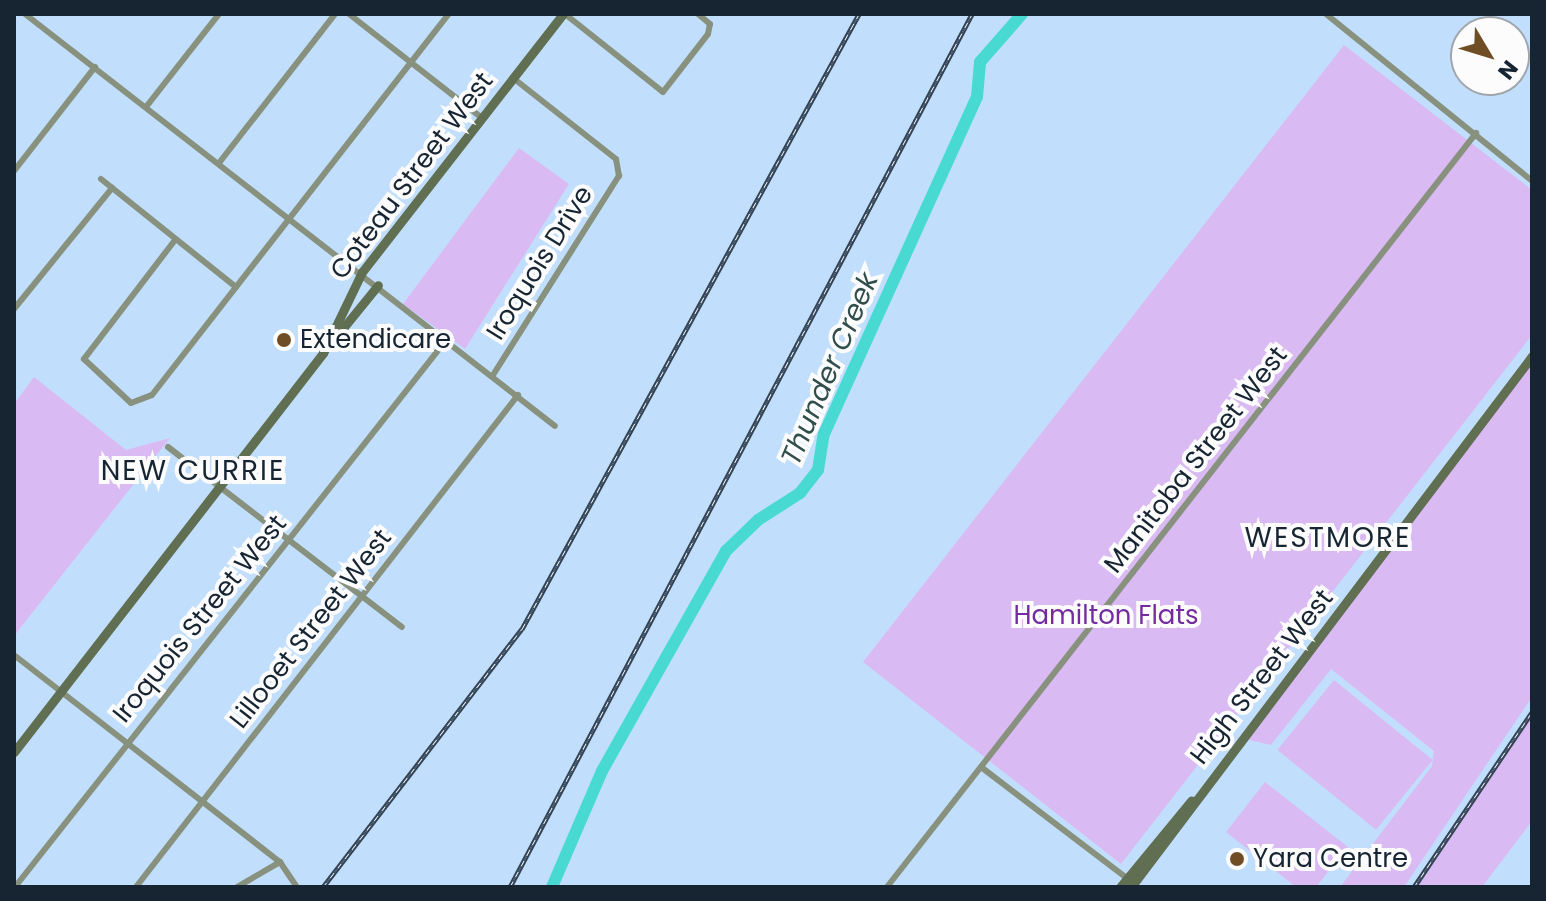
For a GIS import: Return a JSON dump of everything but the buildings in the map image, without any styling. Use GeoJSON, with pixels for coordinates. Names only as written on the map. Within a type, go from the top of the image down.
{"type":"FeatureCollection","features":[{"type":"Feature","properties":{"kind":"street"},"geometry":{"type":"LineString","coordinates":[[25,14],[362,272],[555,426]]}},
{"type":"Feature","properties":{"kind":"street"},"geometry":{"type":"LineString","coordinates":[[146,107],[219,14]]}},
{"type":"Feature","properties":{"kind":"street"},"geometry":{"type":"LineString","coordinates":[[219,163],[335,14]]}},
{"type":"Feature","properties":{"kind":"street"},"geometry":{"type":"LineString","coordinates":[[349,14],[482,118]]}},
{"type":"Feature","properties":{"kind":"street"},"geometry":{"type":"LineString","coordinates":[[175,240],[84,359],[131,403],[152,395],[449,14]]}},
{"type":"Feature","properties":{"kind":"street"},"geometry":{"type":"LineString","coordinates":[[564,14],[663,92],[708,34],[710,24],[698,14]]}},
{"type":"Feature","properties":{"kind":"street","name":"Coteau Street West"},"geometry":{"type":"LineString","coordinates":[[14,752],[323,353],[362,272],[564,14]]}},
{"type":"Feature","properties":{"kind":"street"},"geometry":{"type":"LineString","coordinates":[[1326,14],[1532,181]]}},
{"type":"Feature","properties":{"kind":"street"},"geometry":{"type":"LineString","coordinates":[[14,171],[95,67]]}},
{"type":"Feature","properties":{"kind":"street","name":"Iroquois Drive"},"geometry":{"type":"LineString","coordinates":[[493,375],[619,176],[616,159],[513,78]]}},
{"type":"Feature","properties":{"kind":"street","name":"Manitoba Street West"},"geometry":{"type":"LineString","coordinates":[[887,887],[1476,133]]}},
{"type":"Feature","properties":{"kind":"street"},"geometry":{"type":"LineString","coordinates":[[101,179],[236,287]]}},
{"type":"Feature","properties":{"kind":"street"},"geometry":{"type":"LineString","coordinates":[[14,309],[112,188]]}},
{"type":"Feature","properties":{"kind":"street"},"geometry":{"type":"LineString","coordinates":[[323,353],[378,285]]}},
{"type":"Feature","properties":{"kind":"street","name":"Iroquois Street West"},"geometry":{"type":"LineString","coordinates":[[15,887],[447,339]]}},
{"type":"Feature","properties":{"kind":"street","name":"High Street West"},"geometry":{"type":"LineString","coordinates":[[1128,884],[1465,451],[1532,356]]}},
{"type":"Feature","properties":{"kind":"street","name":"Lillooet Street West"},"geometry":{"type":"LineString","coordinates":[[136,887],[518,395]]}},
{"type":"Feature","properties":{"kind":"street"},"geometry":{"type":"LineString","coordinates":[[168,447],[402,627]]}},
{"type":"Feature","properties":{"kind":"street"},"geometry":{"type":"LineString","coordinates":[[14,655],[125,745],[280,862],[297,887]]}},
{"type":"Feature","properties":{"kind":"street"},"geometry":{"type":"LineString","coordinates":[[981,767],[1128,884]]}},
{"type":"Feature","properties":{"kind":"street"},"geometry":{"type":"LineString","coordinates":[[237,887],[280,862]]}},
{"type":"Feature","properties":{"kind":"green space","name":"Hamilton Flats"},"geometry":{"type":"Polygon","coordinates":[[[1344,45],[1532,190],[1532,335],[1121,864],[863,662],[1344,45]]]}},
{"type":"Feature","properties":{"kind":"green space"},"geometry":{"type":"Polygon","coordinates":[[[519,148],[569,184],[465,349],[403,304],[519,148]]]}},
{"type":"Feature","properties":{"kind":"green space"},"geometry":{"type":"Polygon","coordinates":[[[1532,358],[1532,697],[1404,887],[1340,887],[1432,766],[1434,751],[1331,669],[1271,745],[1249,740],[1246,734],[1464,454],[1532,358]]]}},
{"type":"Feature","properties":{"kind":"green space"},"geometry":{"type":"Polygon","coordinates":[[[34,377],[126,450],[170,438],[14,636],[14,404],[34,377]]]}},
{"type":"Feature","properties":{"kind":"green space"},"geometry":{"type":"Polygon","coordinates":[[[1334,680],[1433,760],[1376,830],[1277,750],[1334,680]]]}},
{"type":"Feature","properties":{"kind":"green space"},"geometry":{"type":"Polygon","coordinates":[[[1532,714],[1532,821],[1482,887],[1415,887],[1532,714]]]}},
{"type":"Feature","properties":{"kind":"green space"},"geometry":{"type":"Polygon","coordinates":[[[1265,782],[1348,847],[1316,887],[1296,887],[1226,832],[1265,782]]]}},
{"type":"Feature","properties":{"kind":"waterway","name":"Thunder Creek"},"geometry":{"type":"LineString","coordinates":[[552,887],[602,771],[726,551],[758,520],[800,493],[818,470],[824,434],[977,97],[980,62],[1022,14]]}},
{"type":"Feature","properties":{"kind":"railway"},"geometry":{"type":"LineString","coordinates":[[323,887],[522,629],[859,14]]}},
{"type":"Feature","properties":{"kind":"railway"},"geometry":{"type":"LineString","coordinates":[[510,887],[972,14]]}},
{"type":"Feature","properties":{"kind":"railway"},"geometry":{"type":"LineString","coordinates":[[1414,887],[1532,712]]}},
{"type":"Feature","properties":{"kind":"place","name":"Extendicare"},"geometry":{"type":"Point","coordinates":[284,340]}},
{"type":"Feature","properties":{"kind":"place","name":"Yara Centre"},"geometry":{"type":"Point","coordinates":[1237,859]}},
{"type":"Feature","properties":{"kind":"district","name":"NEW CURRIE"},"geometry":{"type":"Point","coordinates":[193,471]}},
{"type":"Feature","properties":{"kind":"district","name":"WESTMORE"},"geometry":{"type":"Point","coordinates":[1328,538]}}]}
